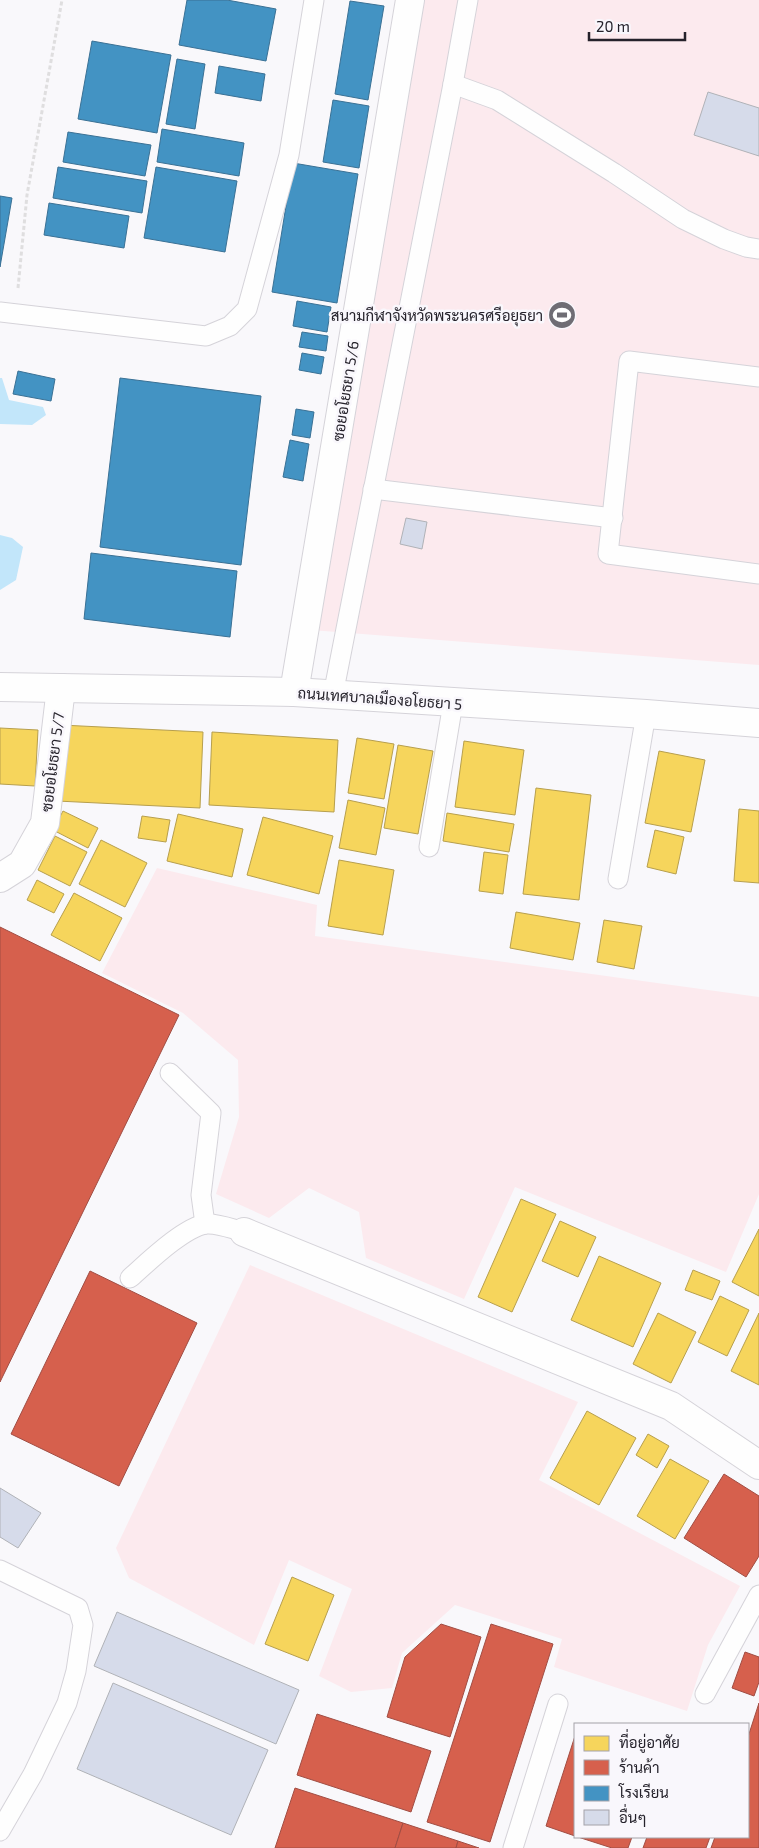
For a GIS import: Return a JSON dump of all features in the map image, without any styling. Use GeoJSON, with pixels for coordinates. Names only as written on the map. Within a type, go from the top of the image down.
{"type":"FeatureCollection","features":[{"type":"Feature","properties":{"kind":"street","name":"ซอยอโยธยา 5/6"},"geometry":{"type":"LineString","coordinates":[[294,692],[410,0]]}},
{"type":"Feature","properties":{"kind":"street","name":"ถนนเทศบาลเมืองอโยธยา 5"},"geometry":{"type":"LineString","coordinates":[[0,687],[294,692],[759,723]]}},
{"type":"Feature","properties":{"kind":"street","name":"ซอยอโยธยา 5/7"},"geometry":{"type":"LineString","coordinates":[[0,878],[22,864],[45,823],[61,688]]}},
{"type":"Feature","properties":{"kind":"street"},"geometry":{"type":"LineString","coordinates":[[244,1232],[671,1406],[759,1465]]}},
{"type":"Feature","properties":{"kind":"lane"},"geometry":{"type":"LineString","coordinates":[[8,313],[206,336],[230,326],[247,309],[289,155],[314,0]]}},
{"type":"Feature","properties":{"kind":"lane"},"geometry":{"type":"LineString","coordinates":[[333,695],[468,0]]}},
{"type":"Feature","properties":{"kind":"lane"},"geometry":{"type":"LineString","coordinates":[[452,84],[496,100],[684,219],[724,239],[746,247],[759,249]]}},
{"type":"Feature","properties":{"kind":"lane"},"geometry":{"type":"LineString","coordinates":[[759,377],[629,361],[608,554],[759,574]]}},
{"type":"Feature","properties":{"kind":"lane"},"geometry":{"type":"LineString","coordinates":[[373,489],[613,518]]}},
{"type":"Feature","properties":{"kind":"lane"},"geometry":{"type":"LineString","coordinates":[[429,847],[453,703]]}},
{"type":"Feature","properties":{"kind":"lane"},"geometry":{"type":"LineString","coordinates":[[618,879],[646,714]]}},
{"type":"Feature","properties":{"kind":"lane"},"geometry":{"type":"LineString","coordinates":[[170,1073],[211,1113],[201,1195],[205,1224]]}},
{"type":"Feature","properties":{"kind":"lane"},"geometry":{"type":"LineString","coordinates":[[130,1278],[165,1248],[190,1230],[205,1224],[218,1225],[244,1232]]}},
{"type":"Feature","properties":{"kind":"lane"},"geometry":{"type":"LineString","coordinates":[[0,1570],[78,1608],[83,1625],[76,1671],[67,1703],[33,1774],[0,1831]]}},
{"type":"Feature","properties":{"kind":"lane"},"geometry":{"type":"LineString","coordinates":[[705,1694],[759,1595]]}},
{"type":"Feature","properties":{"kind":"lane"},"geometry":{"type":"LineString","coordinates":[[513,1848],[558,1704]]}},
{"type":"Feature","properties":{"kind":"path"},"geometry":{"type":"LineString","coordinates":[[8,313],[62,0]]}},
{"type":"Feature","properties":{"kind":"shaded area","name":"สนามกีฬาจังหวัดพระนครศรีอยุธยา"},"geometry":{"type":"Polygon","coordinates":[[[419,0],[759,0],[759,665],[311,630],[419,0]]]}},
{"type":"Feature","properties":{"kind":"shaded area"},"geometry":{"type":"Polygon","coordinates":[[[157,868],[317,905],[315,936],[759,997],[759,1194],[726,1272],[515,1187],[464,1299],[366,1258],[359,1212],[309,1188],[269,1218],[216,1194],[239,1117],[238,1060],[183,1013],[102,973],[157,868]]]}},
{"type":"Feature","properties":{"kind":"shaded area"},"geometry":{"type":"Polygon","coordinates":[[[250,1265],[578,1402],[539,1480],[740,1586],[708,1645],[687,1711],[554,1667],[562,1639],[455,1605],[402,1653],[392,1688],[351,1692],[319,1676],[352,1589],[289,1560],[254,1645],[129,1578],[116,1548],[250,1265]]]}},
{"type":"Feature","properties":{"kind":"water"},"geometry":{"type":"Polygon","coordinates":[[[0,378],[2,378],[9,400],[43,407],[46,415],[32,425],[0,424],[0,378]]]}},
{"type":"Feature","properties":{"kind":"water"},"geometry":{"type":"Polygon","coordinates":[[[0,535],[12,538],[23,547],[16,580],[0,590],[0,535]]]}},
{"type":"Feature","properties":{"kind":"building: ที่อยู่อาศัย"},"geometry":{"type":"Polygon","coordinates":[[[61,725],[203,732],[200,808],[57,801],[61,725]]]}},
{"type":"Feature","properties":{"kind":"building: ที่อยู่อาศัย"},"geometry":{"type":"Polygon","coordinates":[[[0,728],[38,730],[35,786],[0,784],[0,728]]]}},
{"type":"Feature","properties":{"kind":"building: ที่อยู่อาศัย"},"geometry":{"type":"Polygon","coordinates":[[[212,732],[338,740],[334,812],[209,805],[212,732]]]}},
{"type":"Feature","properties":{"kind":"building: ที่อยู่อาศัย"},"geometry":{"type":"Polygon","coordinates":[[[357,738],[394,744],[384,799],[348,793],[357,738]]]}},
{"type":"Feature","properties":{"kind":"building: ที่อยู่อาศัย"},"geometry":{"type":"Polygon","coordinates":[[[464,741],[524,750],[515,815],[455,807],[464,741]]]}},
{"type":"Feature","properties":{"kind":"building: ที่อยู่อาศัย"},"geometry":{"type":"Polygon","coordinates":[[[398,745],[433,751],[418,834],[384,828],[398,745]]]}},
{"type":"Feature","properties":{"kind":"building: ที่อยู่อาศัย"},"geometry":{"type":"Polygon","coordinates":[[[659,751],[705,760],[691,832],[645,823],[659,751]]]}},
{"type":"Feature","properties":{"kind":"building: ที่อยู่อาศัย"},"geometry":{"type":"Polygon","coordinates":[[[536,788],[591,795],[579,900],[523,894],[536,788]]]}},
{"type":"Feature","properties":{"kind":"building: ที่อยู่อาศัย"},"geometry":{"type":"Polygon","coordinates":[[[348,800],[385,808],[376,855],[339,848],[348,800]]]}},
{"type":"Feature","properties":{"kind":"building: ที่อยู่อาศัย"},"geometry":{"type":"Polygon","coordinates":[[[739,809],[759,811],[759,883],[734,881],[739,809]]]}},
{"type":"Feature","properties":{"kind":"building: ที่อยู่อาศัย"},"geometry":{"type":"Polygon","coordinates":[[[63,811],[98,828],[88,848],[53,830],[63,811]]]}},
{"type":"Feature","properties":{"kind":"building: ที่อยู่อาศัย"},"geometry":{"type":"Polygon","coordinates":[[[447,813],[514,824],[509,852],[443,841],[447,813]]]}},
{"type":"Feature","properties":{"kind":"building: ที่อยู่อาศัย"},"geometry":{"type":"Polygon","coordinates":[[[178,814],[243,829],[232,877],[167,861],[178,814]]]}},
{"type":"Feature","properties":{"kind":"building: ที่อยู่อาศัย"},"geometry":{"type":"Polygon","coordinates":[[[142,816],[170,820],[166,842],[138,838],[142,816]]]}},
{"type":"Feature","properties":{"kind":"building: ที่อยู่อาศัย"},"geometry":{"type":"Polygon","coordinates":[[[263,817],[333,836],[319,894],[247,875],[263,817]]]}},
{"type":"Feature","properties":{"kind":"building: ที่อยู่อาศัย"},"geometry":{"type":"Polygon","coordinates":[[[655,830],[684,837],[676,874],[647,867],[655,830]]]}},
{"type":"Feature","properties":{"kind":"building: ที่อยู่อาศัย"},"geometry":{"type":"Polygon","coordinates":[[[55,836],[87,852],[70,886],[38,870],[55,836]]]}},
{"type":"Feature","properties":{"kind":"building: ที่อยู่อาศัย"},"geometry":{"type":"Polygon","coordinates":[[[101,840],[147,863],[125,907],[79,884],[101,840]]]}},
{"type":"Feature","properties":{"kind":"building: ที่อยู่อาศัย"},"geometry":{"type":"Polygon","coordinates":[[[484,852],[508,855],[503,894],[479,891],[484,852]]]}},
{"type":"Feature","properties":{"kind":"building: ที่อยู่อาศัย"},"geometry":{"type":"Polygon","coordinates":[[[339,860],[394,870],[383,935],[328,926],[339,860]]]}},
{"type":"Feature","properties":{"kind":"building: ที่อยู่อาศัย"},"geometry":{"type":"Polygon","coordinates":[[[37,880],[64,894],[54,913],[27,900],[37,880]]]}},
{"type":"Feature","properties":{"kind":"building: ที่อยู่อาศัย"},"geometry":{"type":"Polygon","coordinates":[[[74,893],[122,918],[100,961],[51,935],[74,893]]]}},
{"type":"Feature","properties":{"kind":"building: ที่อยู่อาศัย"},"geometry":{"type":"Polygon","coordinates":[[[516,912],[580,923],[573,960],[510,948],[516,912]]]}},
{"type":"Feature","properties":{"kind":"building: ที่อยู่อาศัย"},"geometry":{"type":"Polygon","coordinates":[[[604,920],[642,926],[634,969],[597,962],[604,920]]]}},
{"type":"Feature","properties":{"kind":"building: ที่อยู่อาศัย"},"geometry":{"type":"Polygon","coordinates":[[[521,1199],[556,1214],[512,1312],[478,1297],[521,1199]]]}},
{"type":"Feature","properties":{"kind":"building: ที่อยู่อาศัย"},"geometry":{"type":"Polygon","coordinates":[[[560,1221],[596,1237],[578,1277],[542,1261],[560,1221]]]}},
{"type":"Feature","properties":{"kind":"building: ที่อยู่อาศัย"},"geometry":{"type":"Polygon","coordinates":[[[759,1229],[759,1296],[732,1282],[759,1229]]]}},
{"type":"Feature","properties":{"kind":"building: ที่อยู่อาศัย"},"geometry":{"type":"Polygon","coordinates":[[[599,1256],[661,1283],[633,1347],[571,1320],[599,1256]]]}},
{"type":"Feature","properties":{"kind":"building: ที่อยู่อาศัย"},"geometry":{"type":"Polygon","coordinates":[[[693,1270],[720,1281],[712,1300],[685,1290],[693,1270]]]}},
{"type":"Feature","properties":{"kind":"building: ที่อยู่อาศัย"},"geometry":{"type":"Polygon","coordinates":[[[720,1296],[749,1310],[727,1356],[698,1342],[720,1296]]]}},
{"type":"Feature","properties":{"kind":"building: ที่อยู่อาศัย"},"geometry":{"type":"Polygon","coordinates":[[[658,1313],[696,1332],[671,1383],[633,1364],[658,1313]]]}},
{"type":"Feature","properties":{"kind":"building: ที่อยู่อาศัย"},"geometry":{"type":"Polygon","coordinates":[[[759,1313],[759,1385],[731,1371],[759,1313]]]}},
{"type":"Feature","properties":{"kind":"building: ที่อยู่อาศัย"},"geometry":{"type":"Polygon","coordinates":[[[587,1411],[636,1438],[599,1505],[550,1478],[587,1411]]]}},
{"type":"Feature","properties":{"kind":"building: ที่อยู่อาศัย"},"geometry":{"type":"Polygon","coordinates":[[[648,1434],[669,1446],[657,1468],[636,1455],[648,1434]]]}},
{"type":"Feature","properties":{"kind":"building: ที่อยู่อาศัย"},"geometry":{"type":"Polygon","coordinates":[[[670,1459],[709,1481],[675,1539],[637,1516],[670,1459]]]}},
{"type":"Feature","properties":{"kind":"building: ที่อยู่อาศัย"},"geometry":{"type":"Polygon","coordinates":[[[292,1577],[334,1595],[308,1661],[265,1644],[292,1577]]]}},
{"type":"Feature","properties":{"kind":"building: ร้านค้า"},"geometry":{"type":"Polygon","coordinates":[[[0,927],[179,1015],[0,1382],[0,927]]]}},
{"type":"Feature","properties":{"kind":"building: ร้านค้า"},"geometry":{"type":"Polygon","coordinates":[[[90,1271],[197,1323],[119,1486],[11,1434],[90,1271]]]}},
{"type":"Feature","properties":{"kind":"building: ร้านค้า"},"geometry":{"type":"Polygon","coordinates":[[[724,1474],[759,1496],[759,1556],[746,1577],[684,1538],[724,1474]]]}},
{"type":"Feature","properties":{"kind":"building: ร้านค้า"},"geometry":{"type":"Polygon","coordinates":[[[441,1624],[481,1637],[450,1737],[387,1717],[405,1657],[441,1624]]]}},
{"type":"Feature","properties":{"kind":"building: ร้านค้า"},"geometry":{"type":"Polygon","coordinates":[[[491,1624],[553,1644],[490,1842],[427,1822],[491,1624]]]}},
{"type":"Feature","properties":{"kind":"building: ร้านค้า"},"geometry":{"type":"Polygon","coordinates":[[[745,1652],[759,1657],[759,1682],[754,1696],[732,1688],[745,1652]]]}},
{"type":"Feature","properties":{"kind":"building: ร้านค้า"},"geometry":{"type":"Polygon","coordinates":[[[759,1703],[759,1848],[711,1848],[715,1838],[749,1838],[749,1734],[759,1703]]]}},
{"type":"Feature","properties":{"kind":"building: ร้านค้า"},"geometry":{"type":"Polygon","coordinates":[[[317,1714],[431,1751],[411,1812],[297,1775],[317,1714]]]}},
{"type":"Feature","properties":{"kind":"building: ร้านค้า"},"geometry":{"type":"Polygon","coordinates":[[[574,1739],[574,1836],[546,1826],[574,1739]]]}},
{"type":"Feature","properties":{"kind":"building: ร้านค้า"},"geometry":{"type":"Polygon","coordinates":[[[295,1788],[403,1823],[395,1848],[275,1848],[295,1788]]]}},
{"type":"Feature","properties":{"kind":"building: ร้านค้า"},"geometry":{"type":"Polygon","coordinates":[[[403,1823],[458,1841],[456,1848],[395,1848],[403,1823]]]}},
{"type":"Feature","properties":{"kind":"building: ร้านค้า"},"geometry":{"type":"Polygon","coordinates":[[[581,1838],[632,1838],[628,1848],[612,1848],[581,1838]]]}},
{"type":"Feature","properties":{"kind":"building: ร้านค้า"},"geometry":{"type":"Polygon","coordinates":[[[647,1838],[710,1838],[706,1848],[643,1848],[647,1838]]]}},
{"type":"Feature","properties":{"kind":"building: ร้านค้า"},"geometry":{"type":"Polygon","coordinates":[[[458,1841],[479,1848],[456,1848],[458,1841]]]}},
{"type":"Feature","properties":{"kind":"building: โรงเรียน"},"geometry":{"type":"Polygon","coordinates":[[[187,0],[227,0],[276,9],[266,61],[179,45],[187,0]]]}},
{"type":"Feature","properties":{"kind":"building: โรงเรียน"},"geometry":{"type":"Polygon","coordinates":[[[350,1],[384,6],[368,100],[335,94],[350,1]]]}},
{"type":"Feature","properties":{"kind":"building: โรงเรียน"},"geometry":{"type":"Polygon","coordinates":[[[92,41],[171,55],[157,133],[78,119],[92,41]]]}},
{"type":"Feature","properties":{"kind":"building: โรงเรียน"},"geometry":{"type":"Polygon","coordinates":[[[177,59],[205,64],[195,129],[166,124],[177,59]]]}},
{"type":"Feature","properties":{"kind":"building: โรงเรียน"},"geometry":{"type":"Polygon","coordinates":[[[219,66],[265,74],[261,101],[215,93],[219,66]]]}},
{"type":"Feature","properties":{"kind":"building: โรงเรียน"},"geometry":{"type":"Polygon","coordinates":[[[333,100],[369,106],[359,168],[323,162],[333,100]]]}},
{"type":"Feature","properties":{"kind":"building: โรงเรียน"},"geometry":{"type":"Polygon","coordinates":[[[162,129],[244,143],[239,176],[157,162],[162,129]]]}},
{"type":"Feature","properties":{"kind":"building: โรงเรียน"},"geometry":{"type":"Polygon","coordinates":[[[68,132],[151,145],[145,176],[63,162],[68,132]]]}},
{"type":"Feature","properties":{"kind":"building: โรงเรียน"},"geometry":{"type":"Polygon","coordinates":[[[293,163],[358,174],[337,303],[272,292],[293,163]]]}},
{"type":"Feature","properties":{"kind":"building: โรงเรียน"},"geometry":{"type":"Polygon","coordinates":[[[58,167],[147,181],[142,213],[53,198],[58,167]]]}},
{"type":"Feature","properties":{"kind":"building: โรงเรียน"},"geometry":{"type":"Polygon","coordinates":[[[156,167],[237,181],[225,252],[144,238],[156,167]]]}},
{"type":"Feature","properties":{"kind":"building: โรงเรียน"},"geometry":{"type":"Polygon","coordinates":[[[0,196],[12,198],[0,267],[0,196]]]}},
{"type":"Feature","properties":{"kind":"building: โรงเรียน"},"geometry":{"type":"Polygon","coordinates":[[[49,203],[129,216],[124,248],[44,235],[49,203]]]}},
{"type":"Feature","properties":{"kind":"building: โรงเรียน"},"geometry":{"type":"Polygon","coordinates":[[[297,301],[331,307],[327,332],[293,326],[297,301]]]}},
{"type":"Feature","properties":{"kind":"building: โรงเรียน"},"geometry":{"type":"Polygon","coordinates":[[[302,332],[328,336],[326,351],[299,347],[302,332]]]}},
{"type":"Feature","properties":{"kind":"building: โรงเรียน"},"geometry":{"type":"Polygon","coordinates":[[[302,353],[324,357],[321,374],[299,370],[302,353]]]}},
{"type":"Feature","properties":{"kind":"building: โรงเรียน"},"geometry":{"type":"Polygon","coordinates":[[[18,371],[55,379],[51,401],[13,394],[18,371]]]}},
{"type":"Feature","properties":{"kind":"building: โรงเรียน"},"geometry":{"type":"Polygon","coordinates":[[[120,378],[261,396],[241,565],[100,547],[120,378]]]}},
{"type":"Feature","properties":{"kind":"building: โรงเรียน"},"geometry":{"type":"Polygon","coordinates":[[[296,409],[314,412],[310,438],[292,435],[296,409]]]}},
{"type":"Feature","properties":{"kind":"building: โรงเรียน"},"geometry":{"type":"Polygon","coordinates":[[[290,440],[309,444],[303,481],[283,477],[290,440]]]}},
{"type":"Feature","properties":{"kind":"building: โรงเรียน"},"geometry":{"type":"Polygon","coordinates":[[[91,553],[237,571],[230,637],[84,619],[91,553]]]}},
{"type":"Feature","properties":{"kind":"building: อื่นๆ"},"geometry":{"type":"Polygon","coordinates":[[[708,92],[759,108],[759,156],[694,135],[708,92]]]}},
{"type":"Feature","properties":{"kind":"building: อื่นๆ"},"geometry":{"type":"Polygon","coordinates":[[[406,518],[427,522],[422,549],[400,544],[406,518]]]}},
{"type":"Feature","properties":{"kind":"building: อื่นๆ"},"geometry":{"type":"Polygon","coordinates":[[[0,1488],[41,1513],[18,1548],[0,1537],[0,1488]]]}},
{"type":"Feature","properties":{"kind":"building: อื่นๆ"},"geometry":{"type":"Polygon","coordinates":[[[117,1612],[299,1690],[276,1744],[94,1666],[117,1612]]]}},
{"type":"Feature","properties":{"kind":"building: อื่นๆ"},"geometry":{"type":"Polygon","coordinates":[[[113,1683],[268,1750],[231,1835],[77,1769],[113,1683]]]}},
{"type":"Feature","properties":{"kind":"place","name":"สนามกีฬาจังหวัดพระนครศรีอยุธยา"},"geometry":{"type":"Point","coordinates":[562,315]}}]}
